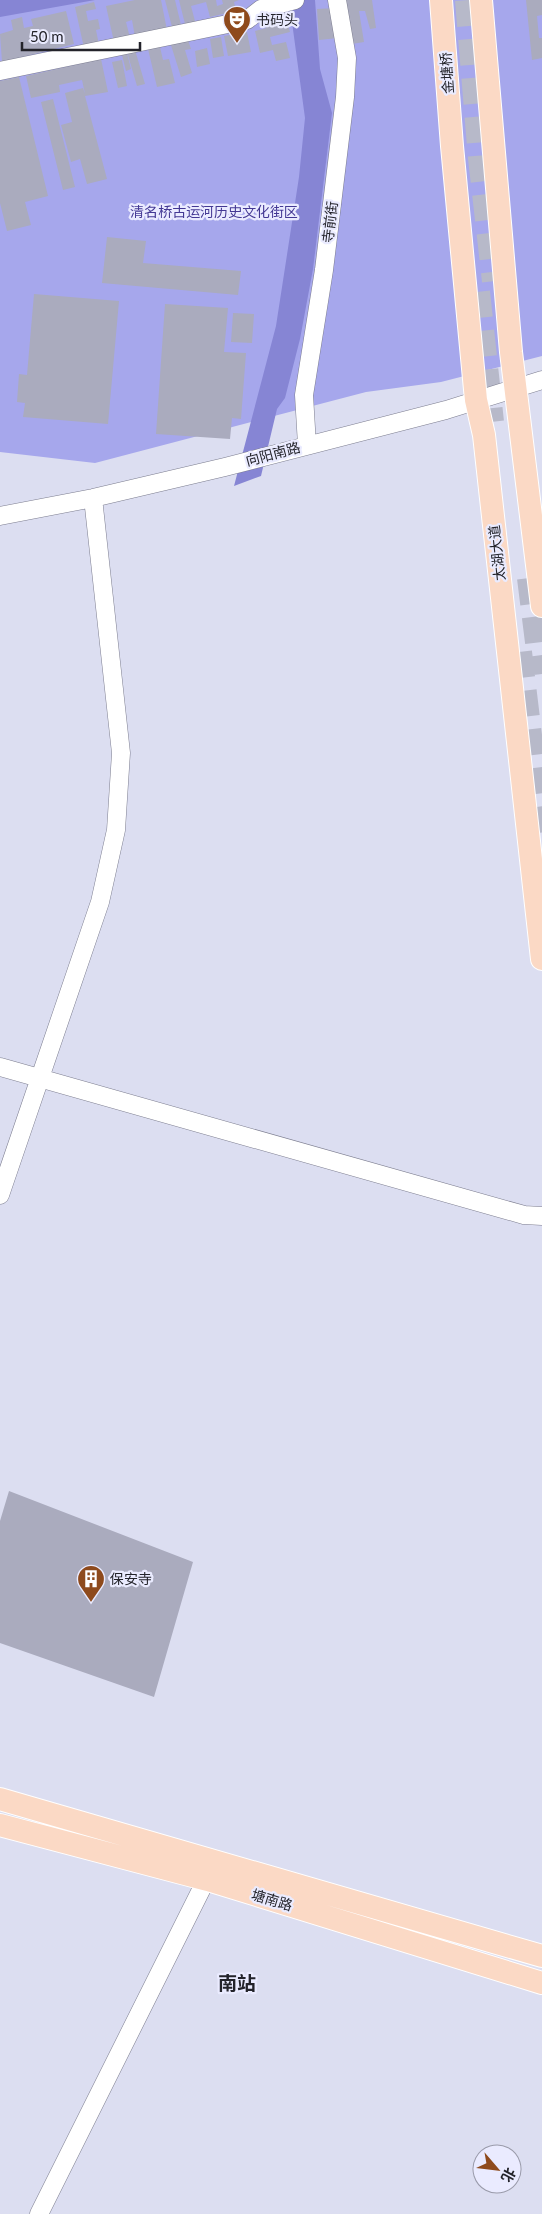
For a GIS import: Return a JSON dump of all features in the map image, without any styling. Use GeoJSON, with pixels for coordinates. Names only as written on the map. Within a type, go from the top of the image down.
{"type":"FeatureCollection","features":[{"type":"Feature","properties":{"kind":"main road","name":"金塘桥"},"geometry":{"type":"LineString","coordinates":[[441,0],[452,146]]}},
{"type":"Feature","properties":{"kind":"main road"},"geometry":{"type":"LineString","coordinates":[[481,0],[515,389],[542,606]]}},
{"type":"Feature","properties":{"kind":"main road","name":"太湖大道"},"geometry":{"type":"LineString","coordinates":[[452,146],[476,400],[484,435],[542,959]]}},
{"type":"Feature","properties":{"kind":"main road","name":"塘南路"},"geometry":{"type":"LineString","coordinates":[[0,1799],[542,1983]]}},
{"type":"Feature","properties":{"kind":"main road","name":"塘南路"},"geometry":{"type":"LineString","coordinates":[[0,1824],[212,1870],[542,1956]]}},
{"type":"Feature","properties":{"kind":"main road"},"geometry":{"type":"LineString","coordinates":[[512,1947],[542,1936]]}},
{"type":"Feature","properties":{"kind":"street","name":"寺前街"},"geometry":{"type":"LineString","coordinates":[[300,446],[304,394],[324,270],[345,97],[347,58],[337,0]]}},
{"type":"Feature","properties":{"kind":"street"},"geometry":{"type":"LineString","coordinates":[[0,71],[247,20],[260,5],[289,2]]}},
{"type":"Feature","properties":{"kind":"street","name":"向阳南路"},"geometry":{"type":"LineString","coordinates":[[0,516],[93,498],[225,466],[476,400],[542,380]]}},
{"type":"Feature","properties":{"kind":"street"},"geometry":{"type":"LineString","coordinates":[[0,1195],[100,902],[116,830],[121,753],[93,498]]}},
{"type":"Feature","properties":{"kind":"street"},"geometry":{"type":"LineString","coordinates":[[0,1067],[524,1215],[542,1216]]}},
{"type":"Feature","properties":{"kind":"street"},"geometry":{"type":"LineString","coordinates":[[39,2214],[212,1870]]}},
{"type":"Feature","properties":{"kind":"green space","name":"清名桥古运河历史文化街区"},"geometry":{"type":"Polygon","coordinates":[[[0,0],[542,0],[542,356],[441,382],[366,392],[95,463],[0,452],[0,0]]]}},
{"type":"Feature","properties":{"kind":"shaded area"},"geometry":{"type":"Polygon","coordinates":[[[0,0],[95,0],[0,17],[0,0]]]}},
{"type":"Feature","properties":{"kind":"shaded area"},"geometry":{"type":"Polygon","coordinates":[[[289,0],[315,0],[320,69],[332,113],[313,269],[300,339],[285,398],[277,409],[261,476],[234,486],[276,326],[299,177],[305,118],[289,0]]]}},
{"type":"Feature","properties":{"kind":"building"},"geometry":{"type":"Polygon","coordinates":[[[135,0],[161,0],[167,30],[135,37],[132,20],[126,22],[130,38],[114,42],[106,6],[135,0]]]}},
{"type":"Feature","properties":{"kind":"building"},"geometry":{"type":"Polygon","coordinates":[[[165,0],[175,0],[181,25],[172,27],[165,0]]]}},
{"type":"Feature","properties":{"kind":"building"},"geometry":{"type":"Polygon","coordinates":[[[179,0],[216,0],[217,6],[223,4],[222,0],[239,0],[234,2],[236,11],[210,17],[206,2],[191,6],[196,25],[186,28],[179,0]]]}},
{"type":"Feature","properties":{"kind":"building"},"geometry":{"type":"Polygon","coordinates":[[[345,0],[372,0],[376,28],[370,29],[365,11],[359,11],[364,42],[352,44],[345,0]]]}},
{"type":"Feature","properties":{"kind":"building"},"geometry":{"type":"Polygon","coordinates":[[[526,0],[542,0],[542,15],[537,16],[539,38],[542,38],[542,58],[532,60],[526,0]]]}},
{"type":"Feature","properties":{"kind":"building"},"geometry":{"type":"Polygon","coordinates":[[[94,2],[96,9],[86,11],[88,21],[98,19],[100,29],[96,30],[99,45],[84,48],[75,7],[94,2]]]}},
{"type":"Feature","properties":{"kind":"building"},"geometry":{"type":"Polygon","coordinates":[[[336,8],[338,38],[319,40],[317,9],[336,8]]]}},
{"type":"Feature","properties":{"kind":"building"},"geometry":{"type":"Polygon","coordinates":[[[284,10],[290,32],[270,37],[272,45],[286,42],[290,58],[276,61],[273,50],[260,53],[255,31],[266,28],[263,16],[284,10]]]}},
{"type":"Feature","properties":{"kind":"building"},"geometry":{"type":"Polygon","coordinates":[[[66,11],[74,44],[2,62],[0,34],[13,30],[11,20],[22,17],[24,28],[33,26],[31,19],[66,11]]]}},
{"type":"Feature","properties":{"kind":"building","name":"书码头"},"geometry":{"type":"Polygon","coordinates":[[[247,32],[251,52],[228,56],[224,36],[247,32]]]}},
{"type":"Feature","properties":{"kind":"building"},"geometry":{"type":"Polygon","coordinates":[[[187,37],[191,49],[185,50],[192,73],[181,77],[170,42],[187,37]]]}},
{"type":"Feature","properties":{"kind":"building"},"geometry":{"type":"Polygon","coordinates":[[[221,37],[224,56],[213,58],[210,39],[221,37]]]}},
{"type":"Feature","properties":{"kind":"building"},"geometry":{"type":"Polygon","coordinates":[[[160,47],[163,60],[169,59],[175,83],[157,87],[148,49],[160,47]]]}},
{"type":"Feature","properties":{"kind":"building"},"geometry":{"type":"Polygon","coordinates":[[[207,48],[210,64],[197,67],[195,51],[207,48]]]}},
{"type":"Feature","properties":{"kind":"building"},"geometry":{"type":"Polygon","coordinates":[[[135,50],[145,84],[137,86],[127,52],[135,50]]]}},
{"type":"Feature","properties":{"kind":"building"},"geometry":{"type":"Polygon","coordinates":[[[127,53],[131,69],[126,71],[122,55],[127,53]]]}},
{"type":"Feature","properties":{"kind":"building"},"geometry":{"type":"Polygon","coordinates":[[[101,59],[108,92],[85,96],[107,179],[87,184],[80,159],[71,162],[61,125],[72,122],[65,93],[83,88],[85,94],[82,80],[59,85],[60,92],[31,98],[26,76],[101,59]]]}},
{"type":"Feature","properties":{"kind":"building"},"geometry":{"type":"Polygon","coordinates":[[[122,60],[127,86],[118,88],[112,62],[122,60]]]}},
{"type":"Feature","properties":{"kind":"building"},"geometry":{"type":"Polygon","coordinates":[[[19,77],[48,196],[25,202],[31,225],[7,231],[0,203],[0,81],[19,77]]]}},
{"type":"Feature","properties":{"kind":"building"},"geometry":{"type":"Polygon","coordinates":[[[53,99],[75,187],[63,190],[41,102],[53,99]]]}},
{"type":"Feature","properties":{"kind":"building"},"geometry":{"type":"Polygon","coordinates":[[[107,237],[146,241],[143,263],[241,271],[238,295],[102,283],[107,237]]]}},
{"type":"Feature","properties":{"kind":"building"},"geometry":{"type":"Polygon","coordinates":[[[34,294],[119,301],[108,424],[23,417],[25,403],[17,402],[19,374],[27,375],[34,294]]]}},
{"type":"Feature","properties":{"kind":"building"},"geometry":{"type":"Polygon","coordinates":[[[165,304],[228,308],[224,352],[246,353],[241,419],[232,418],[230,439],[156,434],[165,304]]]}},
{"type":"Feature","properties":{"kind":"building"},"geometry":{"type":"Polygon","coordinates":[[[233,313],[254,314],[252,343],[231,342],[233,313]]]}},
{"type":"Feature","properties":{"kind":"building","name":"保安寺"},"geometry":{"type":"Polygon","coordinates":[[[9,1491],[193,1562],[154,1697],[0,1643],[0,1521],[9,1491]]]}},
{"type":"Feature","properties":{"kind":"tunnel"},"geometry":{"type":"LineString","coordinates":[[468,0],[481,158],[495,281]]}},
{"type":"Feature","properties":{"kind":"tunnel"},"geometry":{"type":"LineString","coordinates":[[477,292],[491,422]]}},
{"type":"Feature","properties":{"kind":"tunnel"},"geometry":{"type":"LineString","coordinates":[[530,578],[542,674]]}},
{"type":"Feature","properties":{"kind":"tunnel"},"geometry":{"type":"LineString","coordinates":[[519,652],[542,844]]}},
{"type":"Feature","properties":{"kind":"place","name":"书码头"},"geometry":{"type":"Point","coordinates":[237,44]}},
{"type":"Feature","properties":{"kind":"place","name":"保安寺"},"geometry":{"type":"Point","coordinates":[91,1603]}},
{"type":"Feature","properties":{"kind":"district","name":"南站"},"geometry":{"type":"Point","coordinates":[237,1983]}}]}
